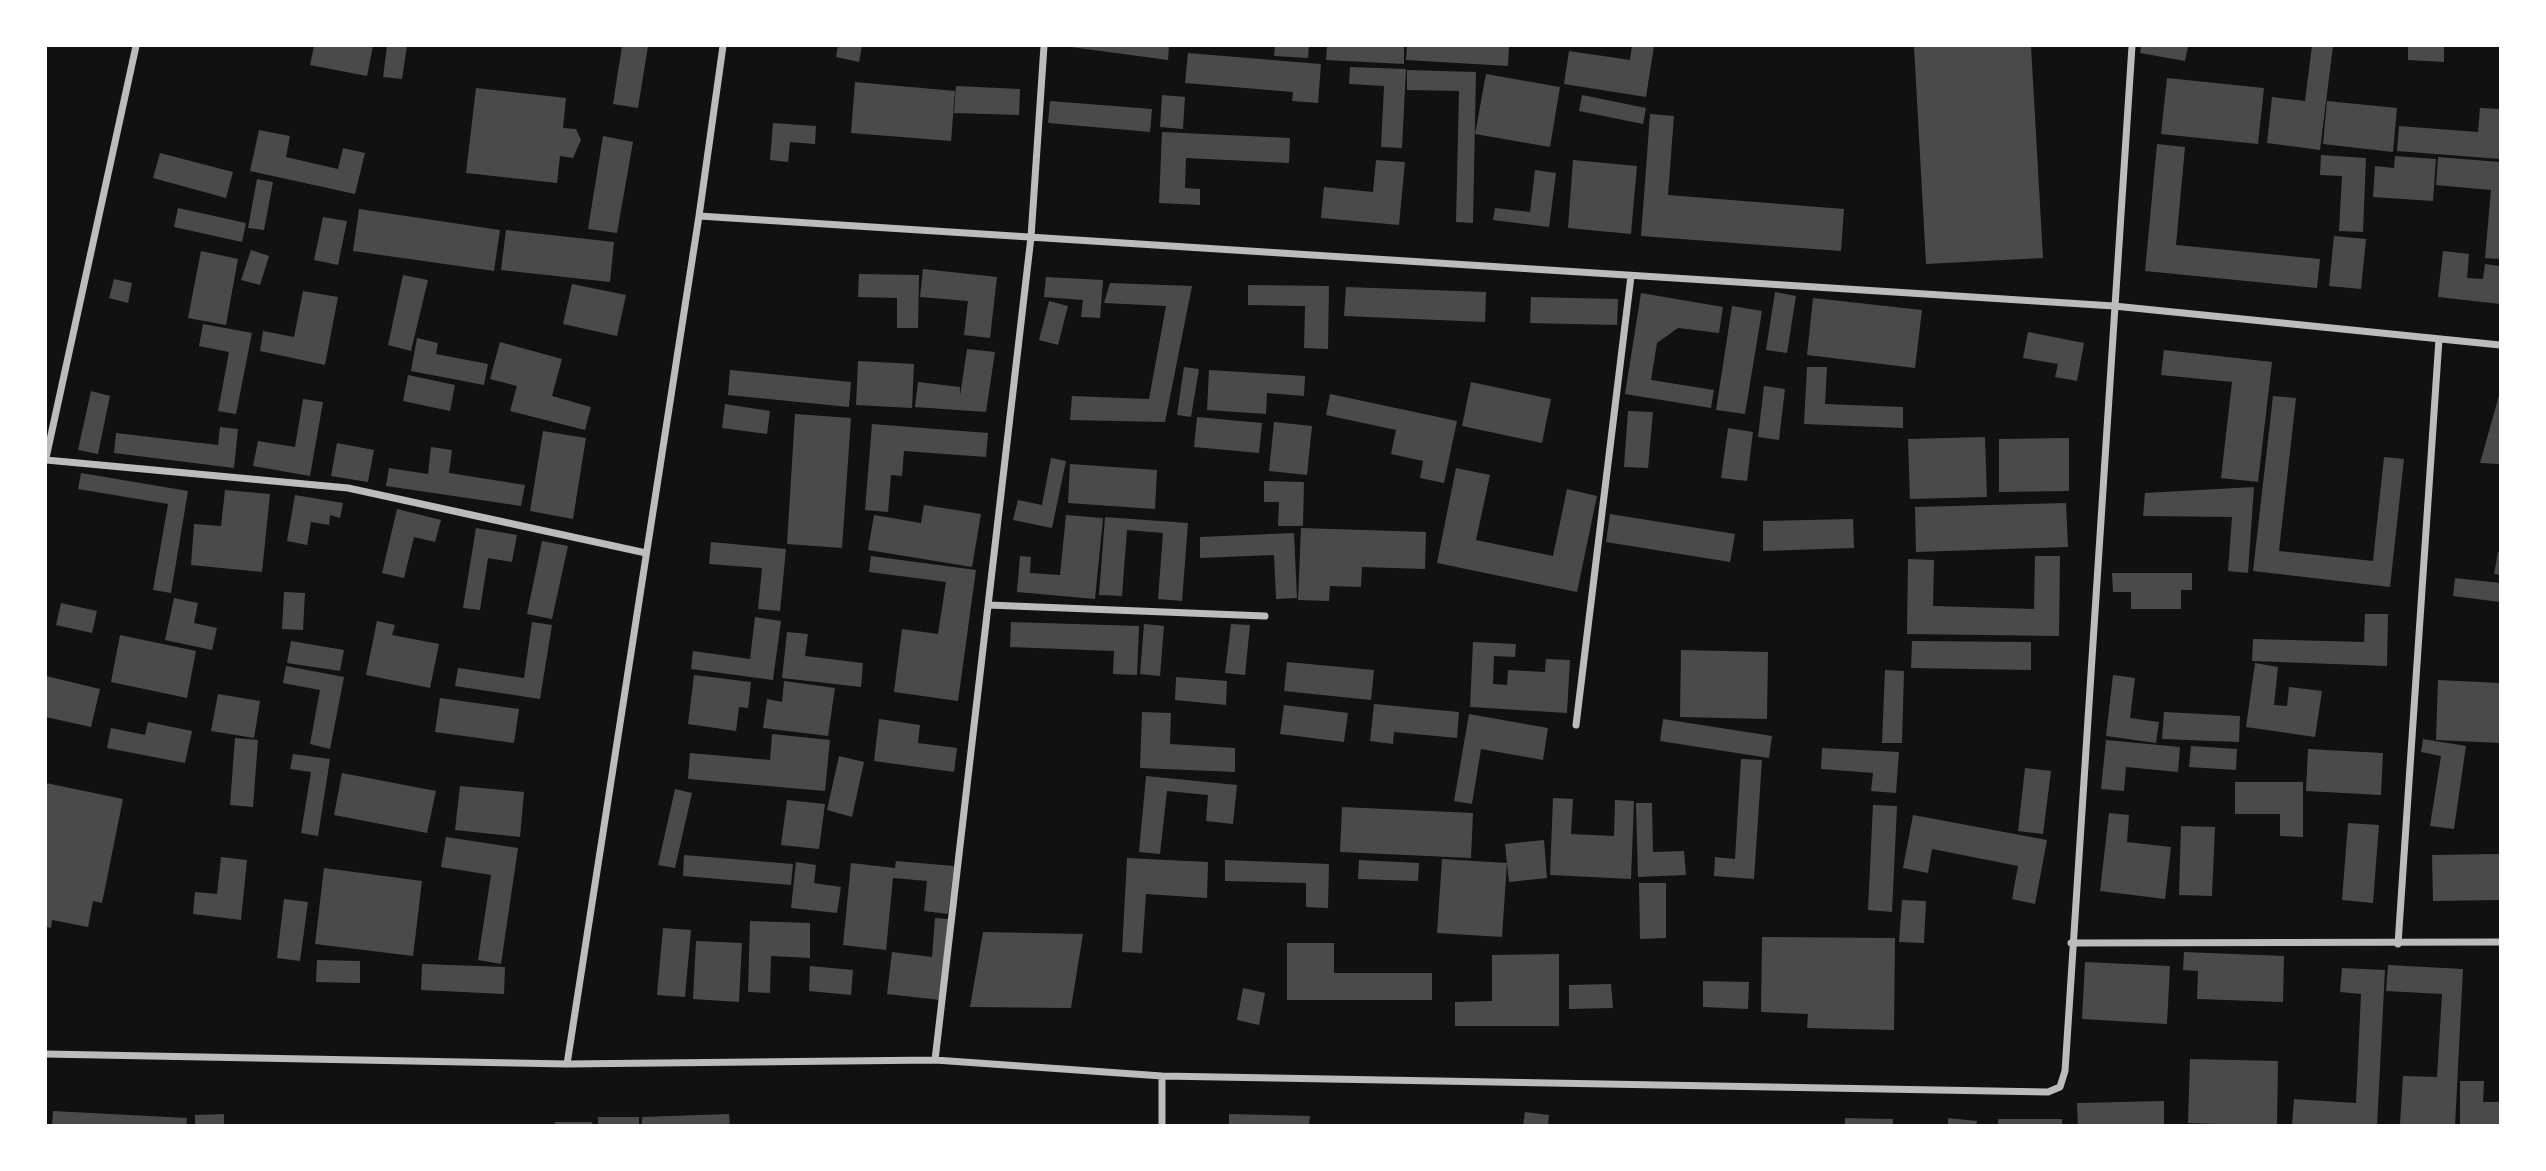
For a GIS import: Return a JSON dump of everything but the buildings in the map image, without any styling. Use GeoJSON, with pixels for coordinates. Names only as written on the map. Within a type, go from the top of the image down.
{"type":"FeatureCollection","features":[{"type":"Feature","properties":{"kind":"street"},"geometry":{"type":"LineString","coordinates":[[136,46],[46,459],[348,488],[646,553]]}},
{"type":"Feature","properties":{"kind":"street"},"geometry":{"type":"LineString","coordinates":[[566,1064],[699,216],[723,46]]}},
{"type":"Feature","properties":{"kind":"street"},"geometry":{"type":"LineString","coordinates":[[935,1060],[1031,237],[1044,46]]}},
{"type":"Feature","properties":{"kind":"street"},"geometry":{"type":"LineString","coordinates":[[46,1054],[566,1064],[935,1060],[1162,1076],[2048,1092],[2060,1087],[2064,1071],[2132,46]]}},
{"type":"Feature","properties":{"kind":"street"},"geometry":{"type":"LineString","coordinates":[[699,216],[2114,306],[2501,345]]}},
{"type":"Feature","properties":{"kind":"street"},"geometry":{"type":"LineString","coordinates":[[1576,725],[1631,276]]}},
{"type":"Feature","properties":{"kind":"street"},"geometry":{"type":"LineString","coordinates":[[2398,944],[2439,339]]}},
{"type":"Feature","properties":{"kind":"street"},"geometry":{"type":"LineString","coordinates":[[988,605],[1265,616]]}},
{"type":"Feature","properties":{"kind":"street"},"geometry":{"type":"LineString","coordinates":[[2071,943],[2501,942]]}},
{"type":"Feature","properties":{"kind":"street"},"geometry":{"type":"LineString","coordinates":[[1162,1076],[1162,1125]]}}]}
